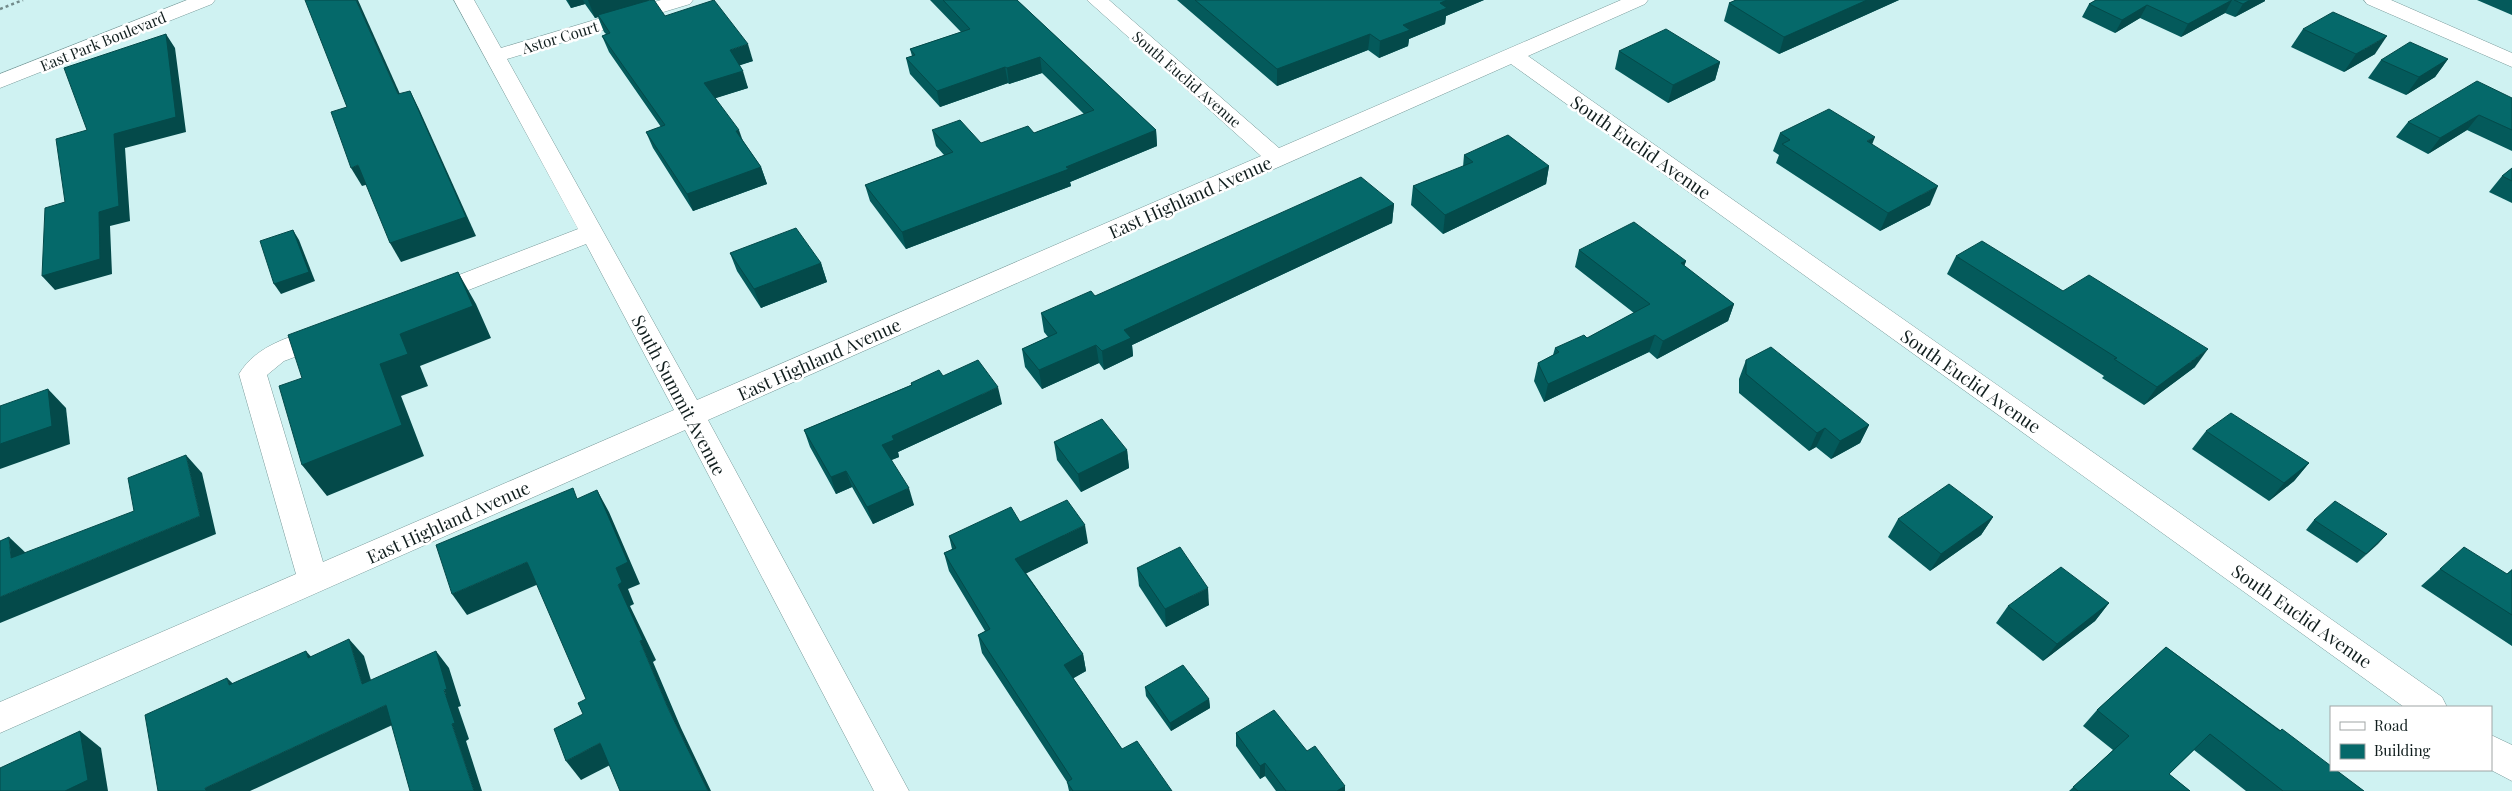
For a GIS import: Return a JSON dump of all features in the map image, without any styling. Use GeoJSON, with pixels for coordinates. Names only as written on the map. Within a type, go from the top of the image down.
{"type":"FeatureCollection","features":[{"type":"Feature","properties":{"kind":"street","name":"East Park Boulevard"},"geometry":{"type":"LineString","coordinates":[[0,82],[205,0]]}},
{"type":"Feature","properties":{"kind":"street","name":"South Summit Avenue"},"geometry":{"type":"LineString","coordinates":[[464,0],[592,233],[892,791]]}},
{"type":"Feature","properties":{"kind":"street","name":"Astor Court"},"geometry":{"type":"LineString","coordinates":[[494,56],[683,0]]}},
{"type":"Feature","properties":{"kind":"street","name":"South Euclid Avenue"},"geometry":{"type":"LineString","coordinates":[[1096,0],[1277,158]]}},
{"type":"Feature","properties":{"kind":"street","name":"East Highland Avenue"},"geometry":{"type":"LineString","coordinates":[[0,718],[1638,0]]}},
{"type":"Feature","properties":{"kind":"street"},"geometry":{"type":"LineString","coordinates":[[2374,0],[2512,61]]}},
{"type":"Feature","properties":{"kind":"street","name":"South Euclid Avenue"},"geometry":{"type":"LineString","coordinates":[[1513,55],[2429,706]]}},
{"type":"Feature","properties":{"kind":"street"},"geometry":{"type":"LineString","coordinates":[[409,303],[592,233]]}},
{"type":"Feature","properties":{"kind":"street"},"geometry":{"type":"LineString","coordinates":[[313,581],[253,374],[256,367],[272,356],[345,328]]}},
{"type":"Feature","properties":{"kind":"street"},"geometry":{"type":"LineString","coordinates":[[2492,751],[2512,765]]}},
{"type":"Feature","properties":{"kind":"path"},"geometry":{"type":"LineString","coordinates":[[0,8],[23,0]]}},
{"type":"Feature","properties":{"kind":"building"},"geometry":{"type":"Polygon","coordinates":[[[305,0],[356,0],[398,94],[410,91],[466,217],[390,243],[358,165],[351,168],[331,112],[347,107],[305,0]]]}},
{"type":"Feature","properties":{"kind":"building"},"geometry":{"type":"Polygon","coordinates":[[[654,0],[665,16],[714,0],[748,44],[730,50],[743,71],[704,83],[739,130],[736,131],[761,167],[687,194],[646,132],[665,125],[602,36],[610,33],[598,15],[654,0]]]}},
{"type":"Feature","properties":{"kind":"building"},"geometry":{"type":"Polygon","coordinates":[[[943,0],[1017,0],[1156,130],[1066,167],[1069,169],[902,232],[865,185],[953,152],[932,130],[960,120],[981,143],[1028,126],[1034,133],[1094,110],[1040,57],[937,91],[906,58],[915,55],[910,49],[970,29],[943,0]]]}},
{"type":"Feature","properties":{"kind":"building"},"geometry":{"type":"Polygon","coordinates":[[[1195,0],[1447,0],[1440,3],[1447,8],[1403,25],[1410,30],[1380,41],[1370,34],[1277,69],[1195,0]]]}},
{"type":"Feature","properties":{"kind":"building"},"geometry":{"type":"Polygon","coordinates":[[[1736,0],[1867,0],[1784,37],[1729,3],[1736,0]]]}},
{"type":"Feature","properties":{"kind":"building"},"geometry":{"type":"Polygon","coordinates":[[[2096,0],[2232,0],[2188,24],[2147,5],[2122,20],[2089,4],[2096,0]]]}},
{"type":"Feature","properties":{"kind":"building"},"geometry":{"type":"Polygon","coordinates":[[[2234,0],[2250,0],[2243,4],[2234,0]]]}},
{"type":"Feature","properties":{"kind":"building"},"geometry":{"type":"Polygon","coordinates":[[[2333,12],[2387,36],[2356,54],[2303,29],[2333,12]]]}},
{"type":"Feature","properties":{"kind":"building"},"geometry":{"type":"Polygon","coordinates":[[[1666,29],[1720,62],[1673,85],[1619,51],[1666,29]]]}},
{"type":"Feature","properties":{"kind":"building"},"geometry":{"type":"Polygon","coordinates":[[[166,34],[176,117],[114,134],[119,206],[99,212],[100,259],[42,276],[45,208],[65,202],[56,139],[87,130],[64,68],[166,34]]]}},
{"type":"Feature","properties":{"kind":"building"},"geometry":{"type":"Polygon","coordinates":[[[2410,42],[2448,59],[2419,77],[2381,60],[2410,42]]]}},
{"type":"Feature","properties":{"kind":"building"},"geometry":{"type":"Polygon","coordinates":[[[2477,81],[2512,98],[2512,130],[2479,115],[2440,138],[2408,122],[2477,81]]]}},
{"type":"Feature","properties":{"kind":"building"},"geometry":{"type":"Polygon","coordinates":[[[1829,109],[1875,137],[1867,141],[1938,186],[1888,213],[1782,144],[1790,140],[1780,133],[1829,109]]]}},
{"type":"Feature","properties":{"kind":"building"},"geometry":{"type":"Polygon","coordinates":[[[1508,135],[1549,166],[1445,215],[1413,186],[1473,162],[1464,155],[1508,135]]]}},
{"type":"Feature","properties":{"kind":"building"},"geometry":{"type":"Polygon","coordinates":[[[2512,168],[2512,181],[2502,176],[2512,168]]]}},
{"type":"Feature","properties":{"kind":"building"},"geometry":{"type":"Polygon","coordinates":[[[1361,177],[1394,204],[1124,330],[1131,338],[1102,351],[1096,345],[1039,370],[1022,349],[1057,333],[1041,313],[1091,291],[1095,296],[1361,177]]]}},
{"type":"Feature","properties":{"kind":"building"},"geometry":{"type":"Polygon","coordinates":[[[1634,222],[1686,261],[1681,263],[1734,304],[1663,341],[1655,335],[1548,384],[1538,363],[1559,352],[1555,348],[1584,335],[1587,338],[1650,304],[1579,250],[1634,222]]]}},
{"type":"Feature","properties":{"kind":"building"},"geometry":{"type":"Polygon","coordinates":[[[796,228],[821,263],[754,289],[730,253],[796,228]]]}},
{"type":"Feature","properties":{"kind":"building"},"geometry":{"type":"Polygon","coordinates":[[[293,230],[309,272],[274,284],[260,241],[293,230]]]}},
{"type":"Feature","properties":{"kind":"building"},"geometry":{"type":"Polygon","coordinates":[[[1982,241],[2063,291],[2089,275],[2208,349],[2157,387],[2114,359],[2117,358],[1956,256],[1982,241]]]}},
{"type":"Feature","properties":{"kind":"building"},"geometry":{"type":"Polygon","coordinates":[[[458,272],[473,306],[400,334],[408,354],[380,364],[402,425],[302,465],[279,386],[302,378],[288,335],[458,272]]]}},
{"type":"Feature","properties":{"kind":"building"},"geometry":{"type":"Polygon","coordinates":[[[1771,347],[1869,425],[1840,441],[1825,428],[1817,433],[1746,374],[1746,360],[1771,347]]]}},
{"type":"Feature","properties":{"kind":"building"},"geometry":{"type":"Polygon","coordinates":[[[978,360],[998,387],[892,436],[894,440],[882,445],[909,488],[867,507],[846,471],[831,477],[804,430],[912,385],[911,383],[939,370],[943,376],[978,360]]]}},
{"type":"Feature","properties":{"kind":"building"},"geometry":{"type":"Polygon","coordinates":[[[48,389],[52,426],[0,444],[0,406],[48,389]]]}},
{"type":"Feature","properties":{"kind":"building"},"geometry":{"type":"Polygon","coordinates":[[[2231,413],[2309,463],[2284,483],[2206,431],[2231,413]]]}},
{"type":"Feature","properties":{"kind":"building"},"geometry":{"type":"Polygon","coordinates":[[[1102,419],[1127,450],[1078,474],[1054,442],[1102,419]]]}},
{"type":"Feature","properties":{"kind":"building"},"geometry":{"type":"Polygon","coordinates":[[[186,455],[200,516],[0,597],[0,541],[9,537],[11,558],[134,511],[128,478],[186,455]]]}},
{"type":"Feature","properties":{"kind":"building"},"geometry":{"type":"Polygon","coordinates":[[[1949,484],[1993,517],[1941,554],[1898,519],[1949,484]]]}},
{"type":"Feature","properties":{"kind":"building"},"geometry":{"type":"Polygon","coordinates":[[[573,488],[577,499],[597,490],[628,562],[616,568],[622,582],[618,585],[643,640],[640,641],[668,708],[708,791],[620,791],[600,743],[566,761],[554,729],[583,714],[578,703],[586,699],[527,562],[452,594],[436,545],[573,488]]]}},
{"type":"Feature","properties":{"kind":"building"},"geometry":{"type":"Polygon","coordinates":[[[1067,500],[1085,525],[1015,559],[1083,654],[1064,665],[1122,749],[1137,741],[1172,791],[1073,791],[1067,782],[1072,779],[978,635],[990,629],[944,553],[956,548],[949,536],[1011,507],[1020,522],[1067,500]]]}},
{"type":"Feature","properties":{"kind":"building"},"geometry":{"type":"Polygon","coordinates":[[[2335,501],[2387,534],[2366,554],[2314,520],[2335,501]]]}},
{"type":"Feature","properties":{"kind":"building"},"geometry":{"type":"Polygon","coordinates":[[[1180,547],[1208,588],[1165,609],[1137,568],[1180,547]]]}},
{"type":"Feature","properties":{"kind":"building"},"geometry":{"type":"Polygon","coordinates":[[[2464,547],[2507,574],[2512,570],[2512,615],[2440,569],[2464,547]]]}},
{"type":"Feature","properties":{"kind":"building"},"geometry":{"type":"Polygon","coordinates":[[[2061,567],[2109,603],[2057,644],[2008,606],[2061,567]]]}},
{"type":"Feature","properties":{"kind":"building"},"geometry":{"type":"Polygon","coordinates":[[[349,639],[362,684],[436,651],[447,689],[444,690],[455,723],[452,724],[474,791],[410,791],[386,705],[205,788],[206,791],[158,791],[145,715],[227,678],[229,685],[306,651],[308,658],[349,639]]]}},
{"type":"Feature","properties":{"kind":"building"},"geometry":{"type":"Polygon","coordinates":[[[2166,647],[2330,765],[2330,771],[2337,771],[2364,791],[2283,791],[2210,734],[2169,774],[2190,791],[2078,791],[2073,787],[2129,736],[2097,710],[2166,647]]]}},
{"type":"Feature","properties":{"kind":"building"},"geometry":{"type":"Polygon","coordinates":[[[1183,665],[1209,699],[1170,723],[1145,687],[1183,665]]]}},
{"type":"Feature","properties":{"kind":"building"},"geometry":{"type":"Polygon","coordinates":[[[1274,710],[1307,751],[1315,746],[1345,786],[1337,791],[1286,791],[1265,763],[1260,766],[1236,733],[1274,710]]]}},
{"type":"Feature","properties":{"kind":"building"},"geometry":{"type":"Polygon","coordinates":[[[80,731],[88,780],[65,791],[0,791],[0,768],[80,731]]]}}]}
